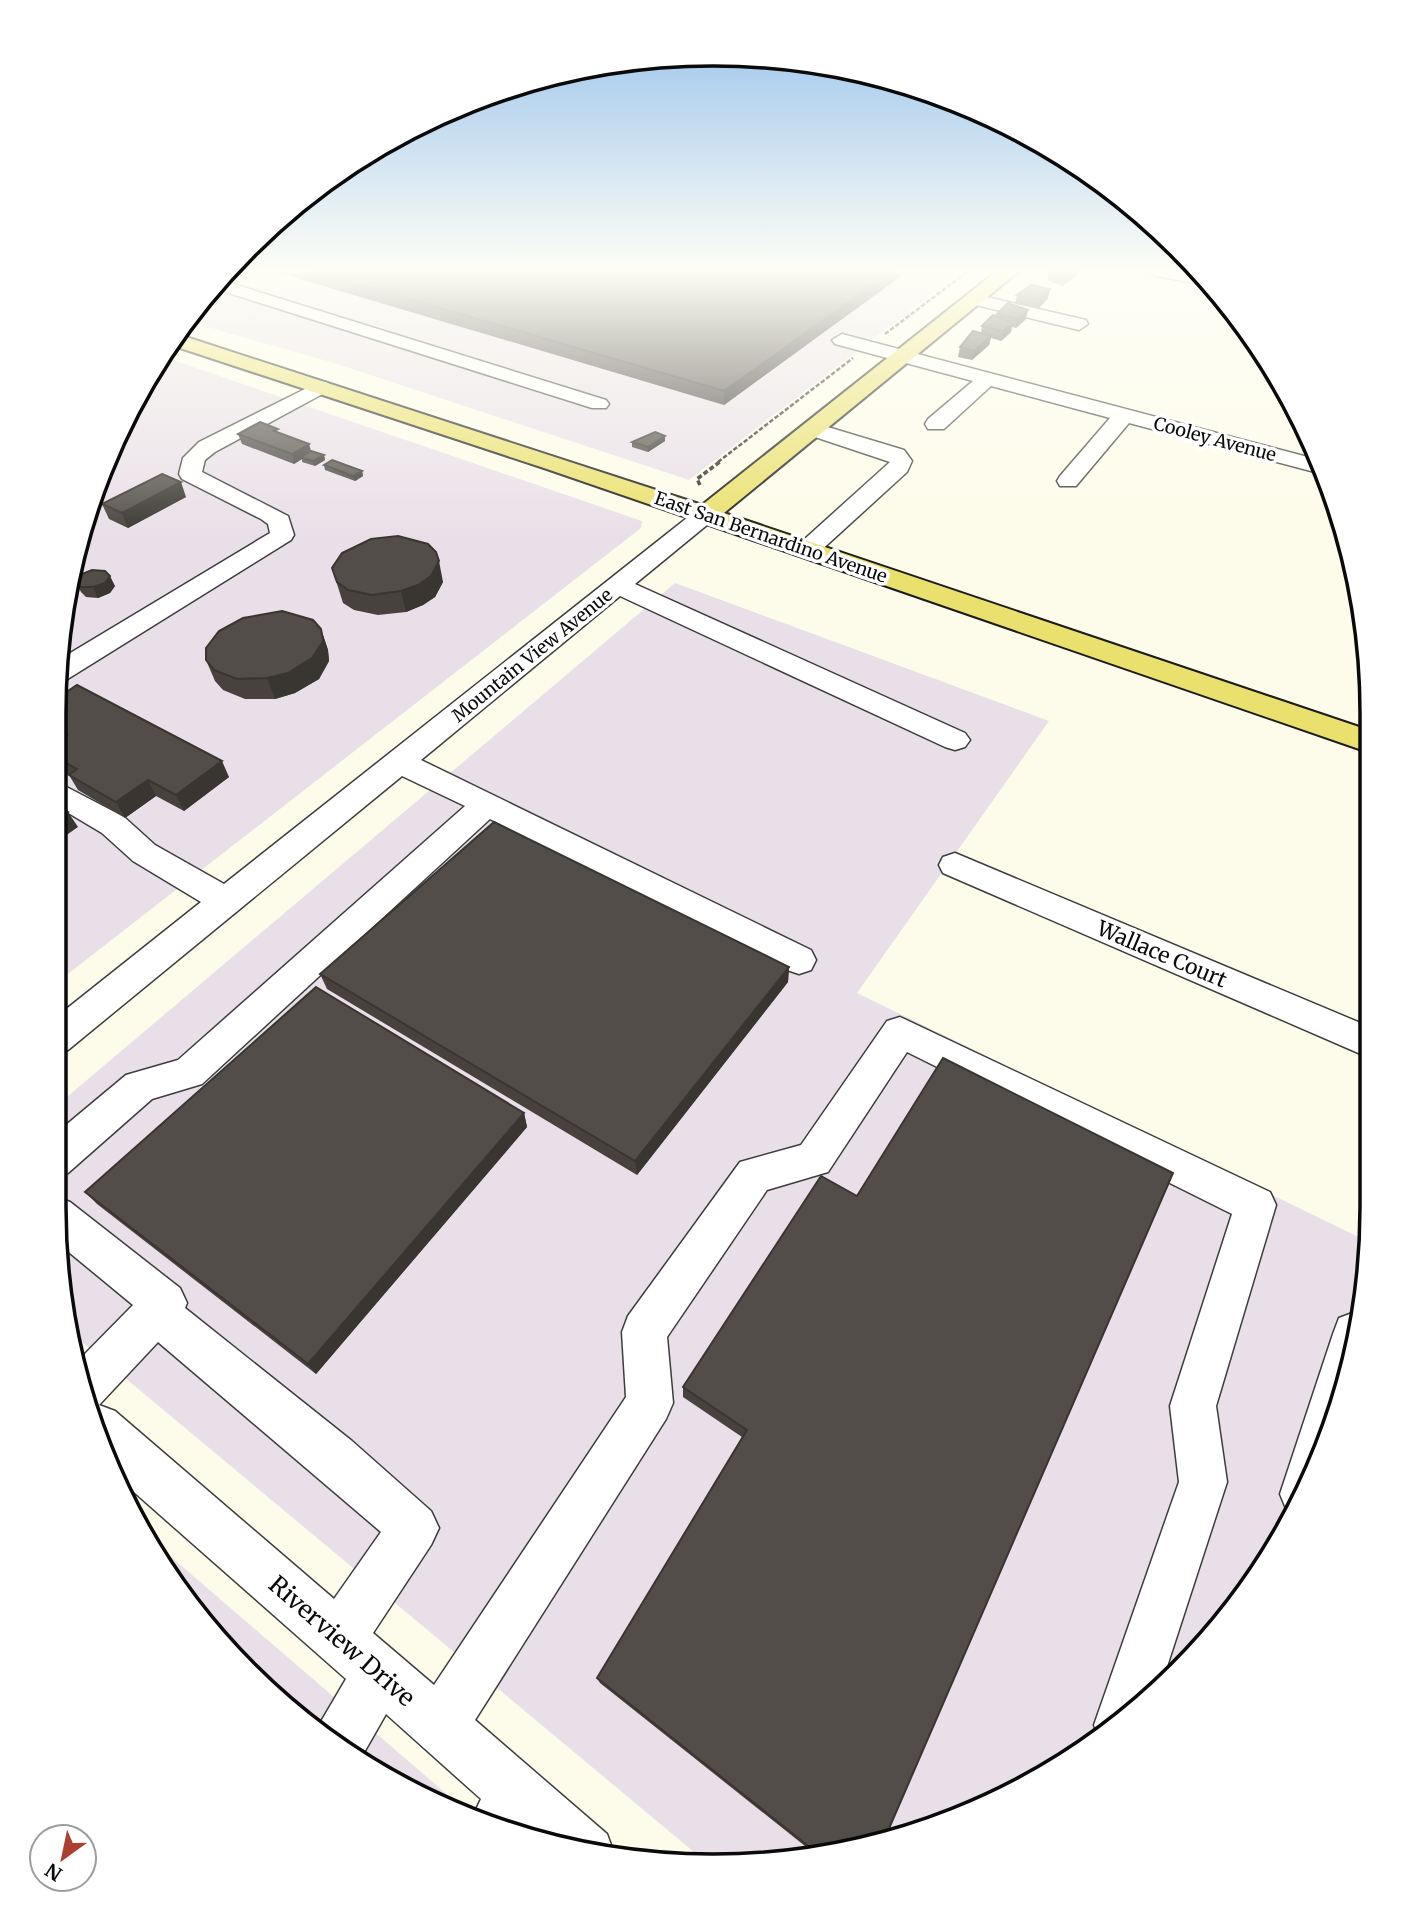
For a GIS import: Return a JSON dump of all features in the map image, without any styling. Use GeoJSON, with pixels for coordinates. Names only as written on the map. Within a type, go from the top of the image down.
{"type":"FeatureCollection","features":[{"type":"Feature","properties":{"kind":"main road","name":"East San Bernardino Avenue"},"geometry":{"type":"LineString","coordinates":[[240,361],[705,515],[1360,738]]}},
{"type":"Feature","properties":{"kind":"main road","name":"Mountain View Avenue"},"geometry":{"type":"LineString","coordinates":[[705,515],[896,361]]}},
{"type":"Feature","properties":{"kind":"street"},"geometry":{"type":"LineString","coordinates":[[461,361],[599,404]]}},
{"type":"Feature","properties":{"kind":"street","name":"Cooley Avenue"},"geometry":{"type":"LineString","coordinates":[[919,361],[1311,465]]}},
{"type":"Feature","properties":{"kind":"street"},"geometry":{"type":"LineString","coordinates":[[936,424],[987,379]]}},
{"type":"Feature","properties":{"kind":"street"},"geometry":{"type":"LineString","coordinates":[[68,666],[282,535],[281,521],[269,513],[211,488],[190,474],[194,458],[207,447],[321,387]]}},
{"type":"Feature","properties":{"kind":"street"},"geometry":{"type":"LineString","coordinates":[[1068,481],[1124,415]]}},
{"type":"Feature","properties":{"kind":"street"},"geometry":{"type":"LineString","coordinates":[[807,550],[900,467],[901,461],[896,455],[811,428]]}},
{"type":"Feature","properties":{"kind":"street","name":"Mountain View Avenue"},"geometry":{"type":"LineString","coordinates":[[66,1030],[705,515]]}},
{"type":"Feature","properties":{"kind":"street"},"geometry":{"type":"LineString","coordinates":[[619,586],[955,740]]}},
{"type":"Feature","properties":{"kind":"street"},"geometry":{"type":"LineString","coordinates":[[399,762],[799,960]]}},
{"type":"Feature","properties":{"kind":"street"},"geometry":{"type":"LineString","coordinates":[[66,797],[113,825],[144,853],[226,901]]}},
{"type":"Feature","properties":{"kind":"street"},"geometry":{"type":"LineString","coordinates":[[66,1150],[140,1086],[189,1073],[486,804]]}},
{"type":"Feature","properties":{"kind":"street","name":"Wallace Court"},"geometry":{"type":"LineString","coordinates":[[955,865],[1360,1039]]}},
{"type":"Feature","properties":{"kind":"street"},"geometry":{"type":"LineString","coordinates":[[439,1726],[650,1403],[644,1332],[754,1175],[814,1159],[900,1032],[1255,1205],[1193,1406],[1203,1482],[1128,1704]]}},
{"type":"Feature","properties":{"kind":"street"},"geometry":{"type":"LineString","coordinates":[[67,1225],[165,1303],[91,1381]]}},
{"type":"Feature","properties":{"kind":"street"},"geometry":{"type":"LineString","coordinates":[[156,1312],[335,1458],[414,1528],[338,1637]]}},
{"type":"Feature","properties":{"kind":"street","name":"Riverview Drive"},"geometry":{"type":"LineString","coordinates":[[110,1439],[439,1726],[507,1809],[549,1833]]}},
{"type":"Feature","properties":{"kind":"street"},"geometry":{"type":"LineString","coordinates":[[342,1737],[380,1674]]}},
{"type":"Feature","properties":{"kind":"path"},"geometry":{"type":"LineString","coordinates":[[700,485],[697,479],[851,361]]}},
{"type":"Feature","properties":{"kind":"shaded area"},"geometry":{"type":"Polygon","coordinates":[[[172,361],[642,521],[641,528],[66,975],[66,714],[72,629],[79,587],[101,506],[116,466],[133,427],[172,361]]]}},
{"type":"Feature","properties":{"kind":"shaded area"},"geometry":{"type":"Polygon","coordinates":[[[326,361],[845,361],[689,480],[326,361]]]}},
{"type":"Feature","properties":{"kind":"shaded area"},"geometry":{"type":"Polygon","coordinates":[[[675,583],[1049,721],[857,993],[1359,1237],[1348,1334],[1326,1415],[1311,1455],[1274,1531],[1227,1601],[1200,1634],[1140,1694],[1107,1721],[1037,1768],[1000,1788],[921,1820],[840,1842],[798,1849],[756,1853],[696,1854],[81,1341],[68,1250],[66,1098],[675,583]]]}},
{"type":"Feature","properties":{"kind":"shaded area"},"geometry":{"type":"Polygon","coordinates":[[[167,1554],[453,1799],[390,1768],[320,1721],[287,1694],[227,1634],[167,1554]]]}},
{"type":"Feature","properties":{"kind":"building"},"geometry":{"type":"Polygon","coordinates":[[[620,361],[766,361],[724,391],[620,361]]]}},
{"type":"Feature","properties":{"kind":"building"},"geometry":{"type":"Polygon","coordinates":[[[260,422],[278,429],[274,431],[309,444],[292,454],[238,434],[260,422]]]}},
{"type":"Feature","properties":{"kind":"building"},"geometry":{"type":"Polygon","coordinates":[[[655,432],[665,436],[648,447],[632,442],[655,432]]]}},
{"type":"Feature","properties":{"kind":"building"},"geometry":{"type":"Polygon","coordinates":[[[311,451],[324,455],[313,461],[301,457],[311,451]]]}},
{"type":"Feature","properties":{"kind":"building"},"geometry":{"type":"Polygon","coordinates":[[[332,460],[362,471],[353,476],[324,465],[332,460]]]}},
{"type":"Feature","properties":{"kind":"building"},"geometry":{"type":"Polygon","coordinates":[[[162,474],[181,482],[122,513],[102,504],[162,474]]]}},
{"type":"Feature","properties":{"kind":"building"},"geometry":{"type":"Polygon","coordinates":[[[398,536],[428,544],[436,552],[439,561],[431,576],[418,585],[401,591],[372,595],[348,590],[337,582],[332,568],[342,553],[371,539],[398,536]]]}},
{"type":"Feature","properties":{"kind":"building"},"geometry":{"type":"Polygon","coordinates":[[[92,570],[105,571],[110,576],[105,583],[81,587],[82,574],[92,570]]]}},
{"type":"Feature","properties":{"kind":"building"},"geometry":{"type":"Polygon","coordinates":[[[282,611],[313,620],[321,629],[323,641],[312,658],[288,673],[267,678],[237,679],[214,670],[206,660],[206,648],[219,631],[243,618],[282,611]]]}},
{"type":"Feature","properties":{"kind":"building"},"geometry":{"type":"Polygon","coordinates":[[[77,685],[222,761],[176,795],[148,780],[116,802],[69,775],[77,769],[66,763],[67,692],[77,685]]]}},
{"type":"Feature","properties":{"kind":"building"},"geometry":{"type":"Polygon","coordinates":[[[494,822],[789,967],[635,1161],[320,974],[494,822]]]}},
{"type":"Feature","properties":{"kind":"building"},"geometry":{"type":"Polygon","coordinates":[[[316,987],[524,1113],[308,1364],[85,1192],[316,987]]]}},
{"type":"Feature","properties":{"kind":"building"},"geometry":{"type":"Polygon","coordinates":[[[943,1058],[1173,1173],[888,1830],[810,1847],[597,1678],[747,1430],[683,1387],[821,1176],[857,1196],[943,1058]]]}}]}
